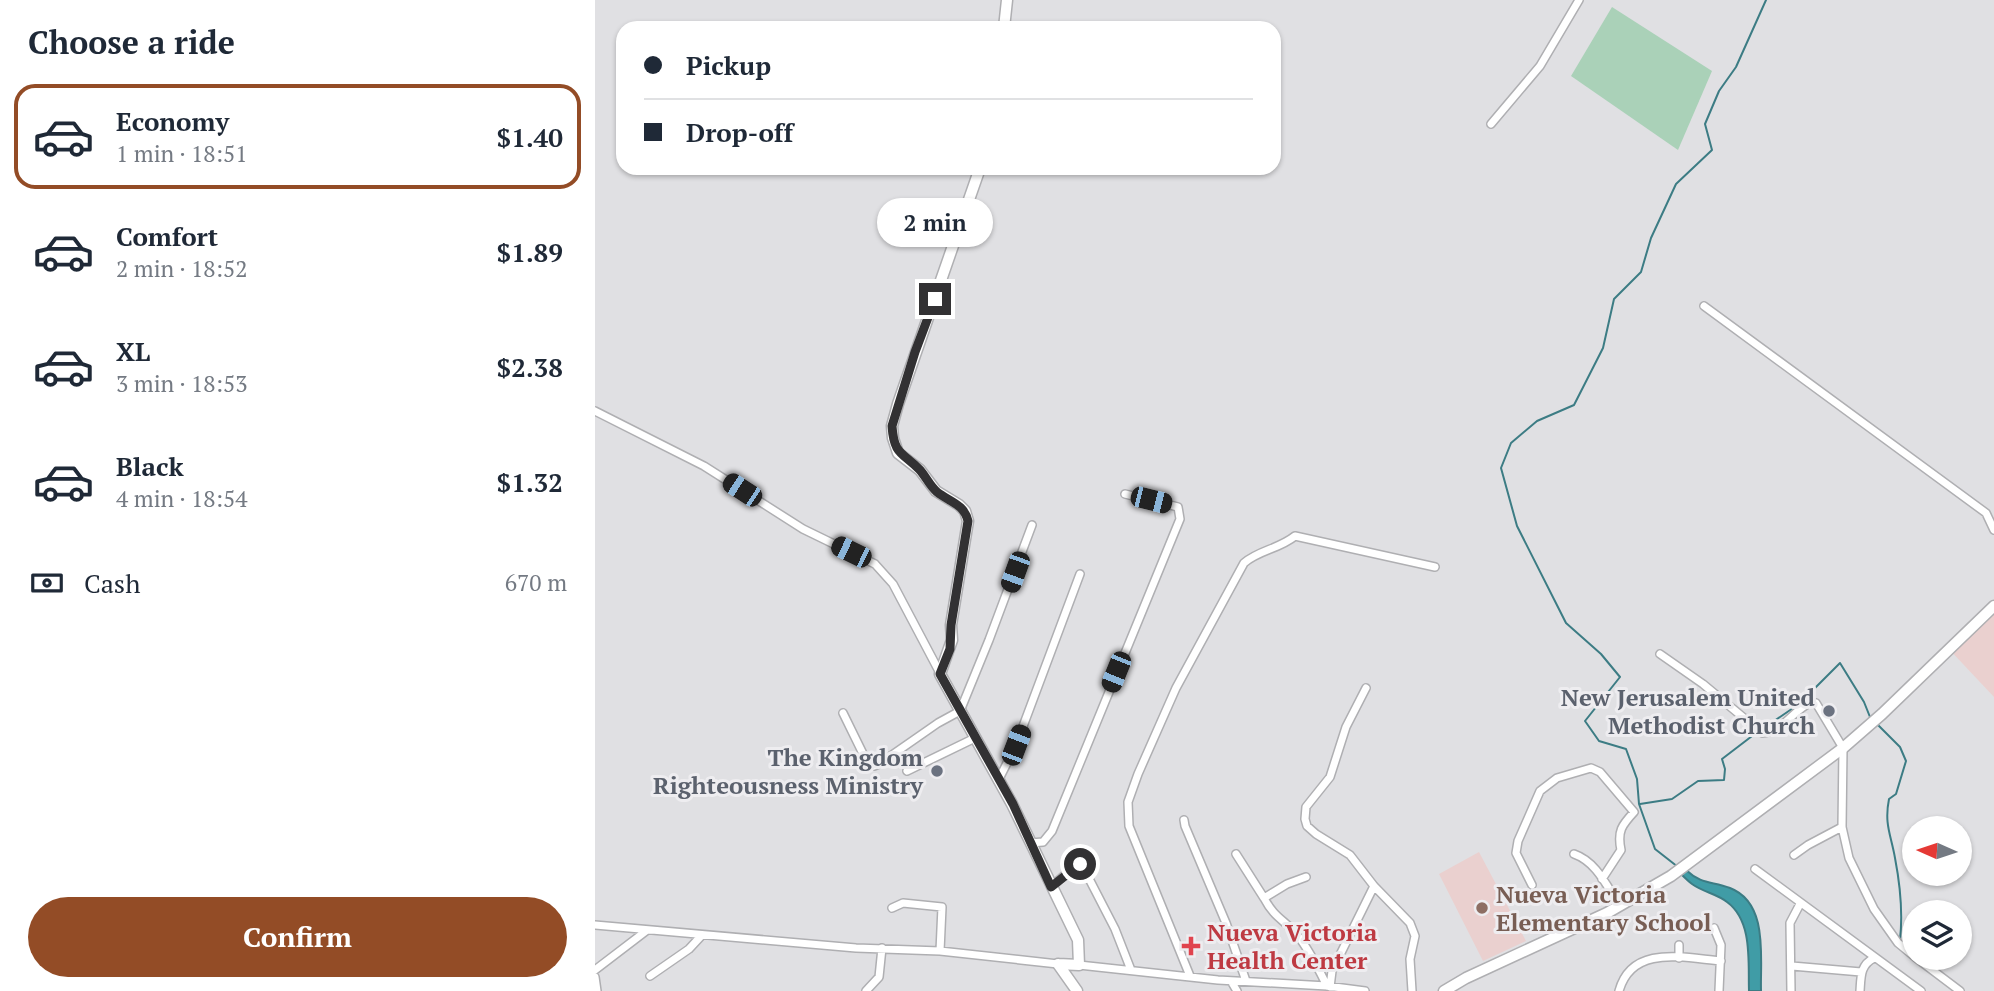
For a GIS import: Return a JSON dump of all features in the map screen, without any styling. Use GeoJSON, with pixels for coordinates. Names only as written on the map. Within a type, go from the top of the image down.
{"type":"FeatureCollection","features":[{"type":"Feature","properties":{"kind":"street"},"geometry":{"type":"LineString","coordinates":[[1005,21],[1007,0]]}},
{"type":"Feature","properties":{"kind":"street"},"geometry":{"type":"LineString","coordinates":[[1491,124],[1540,66],[1579,0]]}},
{"type":"Feature","properties":{"kind":"street"},"geometry":{"type":"LineString","coordinates":[[940,674],[952,640],[951,625],[968,521],[965,511],[959,505],[936,491],[920,470],[898,453],[892,426],[915,352],[978,175]]}},
{"type":"Feature","properties":{"kind":"street"},"geometry":{"type":"LineString","coordinates":[[1704,306],[1986,513],[1994,530]]}},
{"type":"Feature","properties":{"kind":"street"},"geometry":{"type":"LineString","coordinates":[[595,411],[704,466],[803,529],[875,564],[893,584],[998,782],[1013,804],[1078,940],[1079,965]]}},
{"type":"Feature","properties":{"kind":"street"},"geometry":{"type":"LineString","coordinates":[[1030,843],[1043,842],[1052,831],[1180,519],[1178,507],[1125,494]]}},
{"type":"Feature","properties":{"kind":"street"},"geometry":{"type":"LineString","coordinates":[[843,713],[868,764],[874,766],[960,711],[1032,525]]}},
{"type":"Feature","properties":{"kind":"street"},"geometry":{"type":"LineString","coordinates":[[1190,976],[1129,826],[1128,802],[1175,688],[1244,563],[1254,555],[1275,549],[1295,536],[1435,567]]}},
{"type":"Feature","properties":{"kind":"street"},"geometry":{"type":"LineString","coordinates":[[998,782],[1016,745],[1080,575]]}},
{"type":"Feature","properties":{"kind":"street"},"geometry":{"type":"LineString","coordinates":[[1444,991],[1466,978],[1620,906],[1671,876],[1843,748],[1994,606]]}},
{"type":"Feature","properties":{"kind":"street"},"geometry":{"type":"LineString","coordinates":[[1660,654],[1703,684],[1762,733],[1774,732],[1805,705],[1816,703],[1843,748],[1842,827],[1849,858],[1864,890],[1902,946]]}},
{"type":"Feature","properties":{"kind":"street"},"geometry":{"type":"LineString","coordinates":[[1366,688],[1346,727],[1330,777],[1306,807],[1305,819],[1307,826],[1316,834],[1350,855],[1374,886],[1402,912],[1414,931],[1410,969],[1412,991]]}},
{"type":"Feature","properties":{"kind":"street"},"geometry":{"type":"LineString","coordinates":[[907,771],[975,737]]}},
{"type":"Feature","properties":{"kind":"street"},"geometry":{"type":"LineString","coordinates":[[1532,885],[1516,853],[1518,841],[1540,791],[1557,778],[1591,768],[1600,772],[1634,812],[1621,827],[1621,850],[1602,879]]}},
{"type":"Feature","properties":{"kind":"street"},"geometry":{"type":"LineString","coordinates":[[1184,820],[1188,836],[1247,981]]}},
{"type":"Feature","properties":{"kind":"street"},"geometry":{"type":"LineString","coordinates":[[1794,855],[1842,827]]}},
{"type":"Feature","properties":{"kind":"street"},"geometry":{"type":"LineString","coordinates":[[1236,854],[1273,915],[1289,927],[1312,956],[1328,986]]}},
{"type":"Feature","properties":{"kind":"street"},"geometry":{"type":"LineString","coordinates":[[1574,854],[1586,858],[1620,906]]}},
{"type":"Feature","properties":{"kind":"street"},"geometry":{"type":"LineString","coordinates":[[1051,887],[1077,864],[1083,867],[1115,929],[1131,970]]}},
{"type":"Feature","properties":{"kind":"street"},"geometry":{"type":"LineString","coordinates":[[1755,869],[1919,990]]}},
{"type":"Feature","properties":{"kind":"street"},"geometry":{"type":"LineString","coordinates":[[1264,898],[1287,884],[1306,877]]}},
{"type":"Feature","properties":{"kind":"street"},"geometry":{"type":"LineString","coordinates":[[1328,986],[1332,971],[1374,886]]}},
{"type":"Feature","properties":{"kind":"street"},"geometry":{"type":"LineString","coordinates":[[892,908],[903,903],[943,907],[940,951]]}},
{"type":"Feature","properties":{"kind":"street"},"geometry":{"type":"LineString","coordinates":[[1791,991],[1790,923],[1800,904]]}},
{"type":"Feature","properties":{"kind":"street"},"geometry":{"type":"LineString","coordinates":[[595,925],[940,951],[1231,981],[1328,986],[1365,991]]}},
{"type":"Feature","properties":{"kind":"street"},"geometry":{"type":"LineString","coordinates":[[1714,928],[1721,945],[1719,991]]}},
{"type":"Feature","properties":{"kind":"street"},"geometry":{"type":"LineString","coordinates":[[595,970],[646,930]]}},
{"type":"Feature","properties":{"kind":"street"},"geometry":{"type":"LineString","coordinates":[[650,975],[689,949],[702,935]]}},
{"type":"Feature","properties":{"kind":"street"},"geometry":{"type":"LineString","coordinates":[[1679,945],[1679,958]]}},
{"type":"Feature","properties":{"kind":"street"},"geometry":{"type":"LineString","coordinates":[[866,991],[879,977],[882,948]]}},
{"type":"Feature","properties":{"kind":"street"},"geometry":{"type":"LineString","coordinates":[[1619,991],[1623,977],[1640,962],[1655,957],[1721,961]]}},
{"type":"Feature","properties":{"kind":"street"},"geometry":{"type":"LineString","coordinates":[[1860,991],[1861,972],[1874,958]]}},
{"type":"Feature","properties":{"kind":"street"},"geometry":{"type":"LineString","coordinates":[[1058,964],[1077,991]]}},
{"type":"Feature","properties":{"kind":"street"},"geometry":{"type":"LineString","coordinates":[[1792,966],[1861,972]]}},
{"type":"Feature","properties":{"kind":"street"},"geometry":{"type":"LineString","coordinates":[[1932,970],[1959,991]]}},
{"type":"Feature","properties":{"kind":"street"},"geometry":{"type":"LineString","coordinates":[[595,977],[597,991]]}},
{"type":"Feature","properties":{"kind":"street"},"geometry":{"type":"LineString","coordinates":[[1231,981],[1237,991]]}},
{"type":"Feature","properties":{"kind":"shaded area"},"geometry":{"type":"Polygon","coordinates":[[[1994,605],[1994,697],[1947,647],[1994,605]]]}},
{"type":"Feature","properties":{"kind":"shaded area","name":"Nueva Victoria Elementary School"},"geometry":{"type":"Polygon","coordinates":[[[1479,852],[1526,941],[1483,961],[1439,874],[1479,852]]]}},
{"type":"Feature","properties":{"kind":"green space"},"geometry":{"type":"Polygon","coordinates":[[[1612,7],[1712,71],[1678,150],[1571,76],[1612,7]]]}},
{"type":"Feature","properties":{"kind":"water"},"geometry":{"type":"Polygon","coordinates":[[[1686,870],[1702,880],[1730,888],[1742,895],[1751,906],[1760,933],[1761,991],[1749,991],[1745,931],[1735,910],[1723,899],[1691,883],[1680,873],[1686,870]]]}},
{"type":"Feature","properties":{"kind":"waterway"},"geometry":{"type":"LineString","coordinates":[[1678,867],[1655,849],[1639,804],[1637,779],[1626,749],[1599,741],[1585,721],[1620,677],[1601,654],[1566,623],[1517,526],[1501,468],[1511,443],[1537,421],[1574,405],[1603,348],[1614,299],[1641,272],[1651,238],[1676,184],[1712,150],[1705,124],[1719,91],[1736,67],[1766,0]]}},
{"type":"Feature","properties":{"kind":"waterway"},"geometry":{"type":"LineString","coordinates":[[1761,730],[1799,704],[1840,663],[1870,717]]}},
{"type":"Feature","properties":{"kind":"waterway"},"geometry":{"type":"LineString","coordinates":[[1876,723],[1900,747],[1906,761],[1896,794],[1889,799],[1887,816],[1900,888],[1900,940]]}},
{"type":"Feature","properties":{"kind":"waterway"},"geometry":{"type":"LineString","coordinates":[[1640,804],[1672,799],[1698,781],[1724,780],[1722,759],[1756,733]]}},
{"type":"Feature","properties":{"kind":"place","name":"New Jerusalem United Methodist Church"},"geometry":{"type":"Point","coordinates":[1829,711]}},
{"type":"Feature","properties":{"kind":"place","name":"The Kingdom Righteousness Ministry"},"geometry":{"type":"Point","coordinates":[937,771]}},
{"type":"Feature","properties":{"kind":"place","name":"Nueva Victoria Elementary School"},"geometry":{"type":"Point","coordinates":[1482,908]}},
{"type":"Feature","properties":{"kind":"place","name":"Nueva Victoria Health Center"},"geometry":{"type":"Point","coordinates":[1191,946]}},
{"type":"Feature","properties":{"kind":"route"},"geometry":{"type":"LineString","coordinates":[[935,299],[892,426],[898,453],[920,470],[936,491],[959,505],[965,511],[968,521],[951,625],[952,640],[940,674],[998,782],[1013,804],[1051,887],[1080,864]]}}]}
